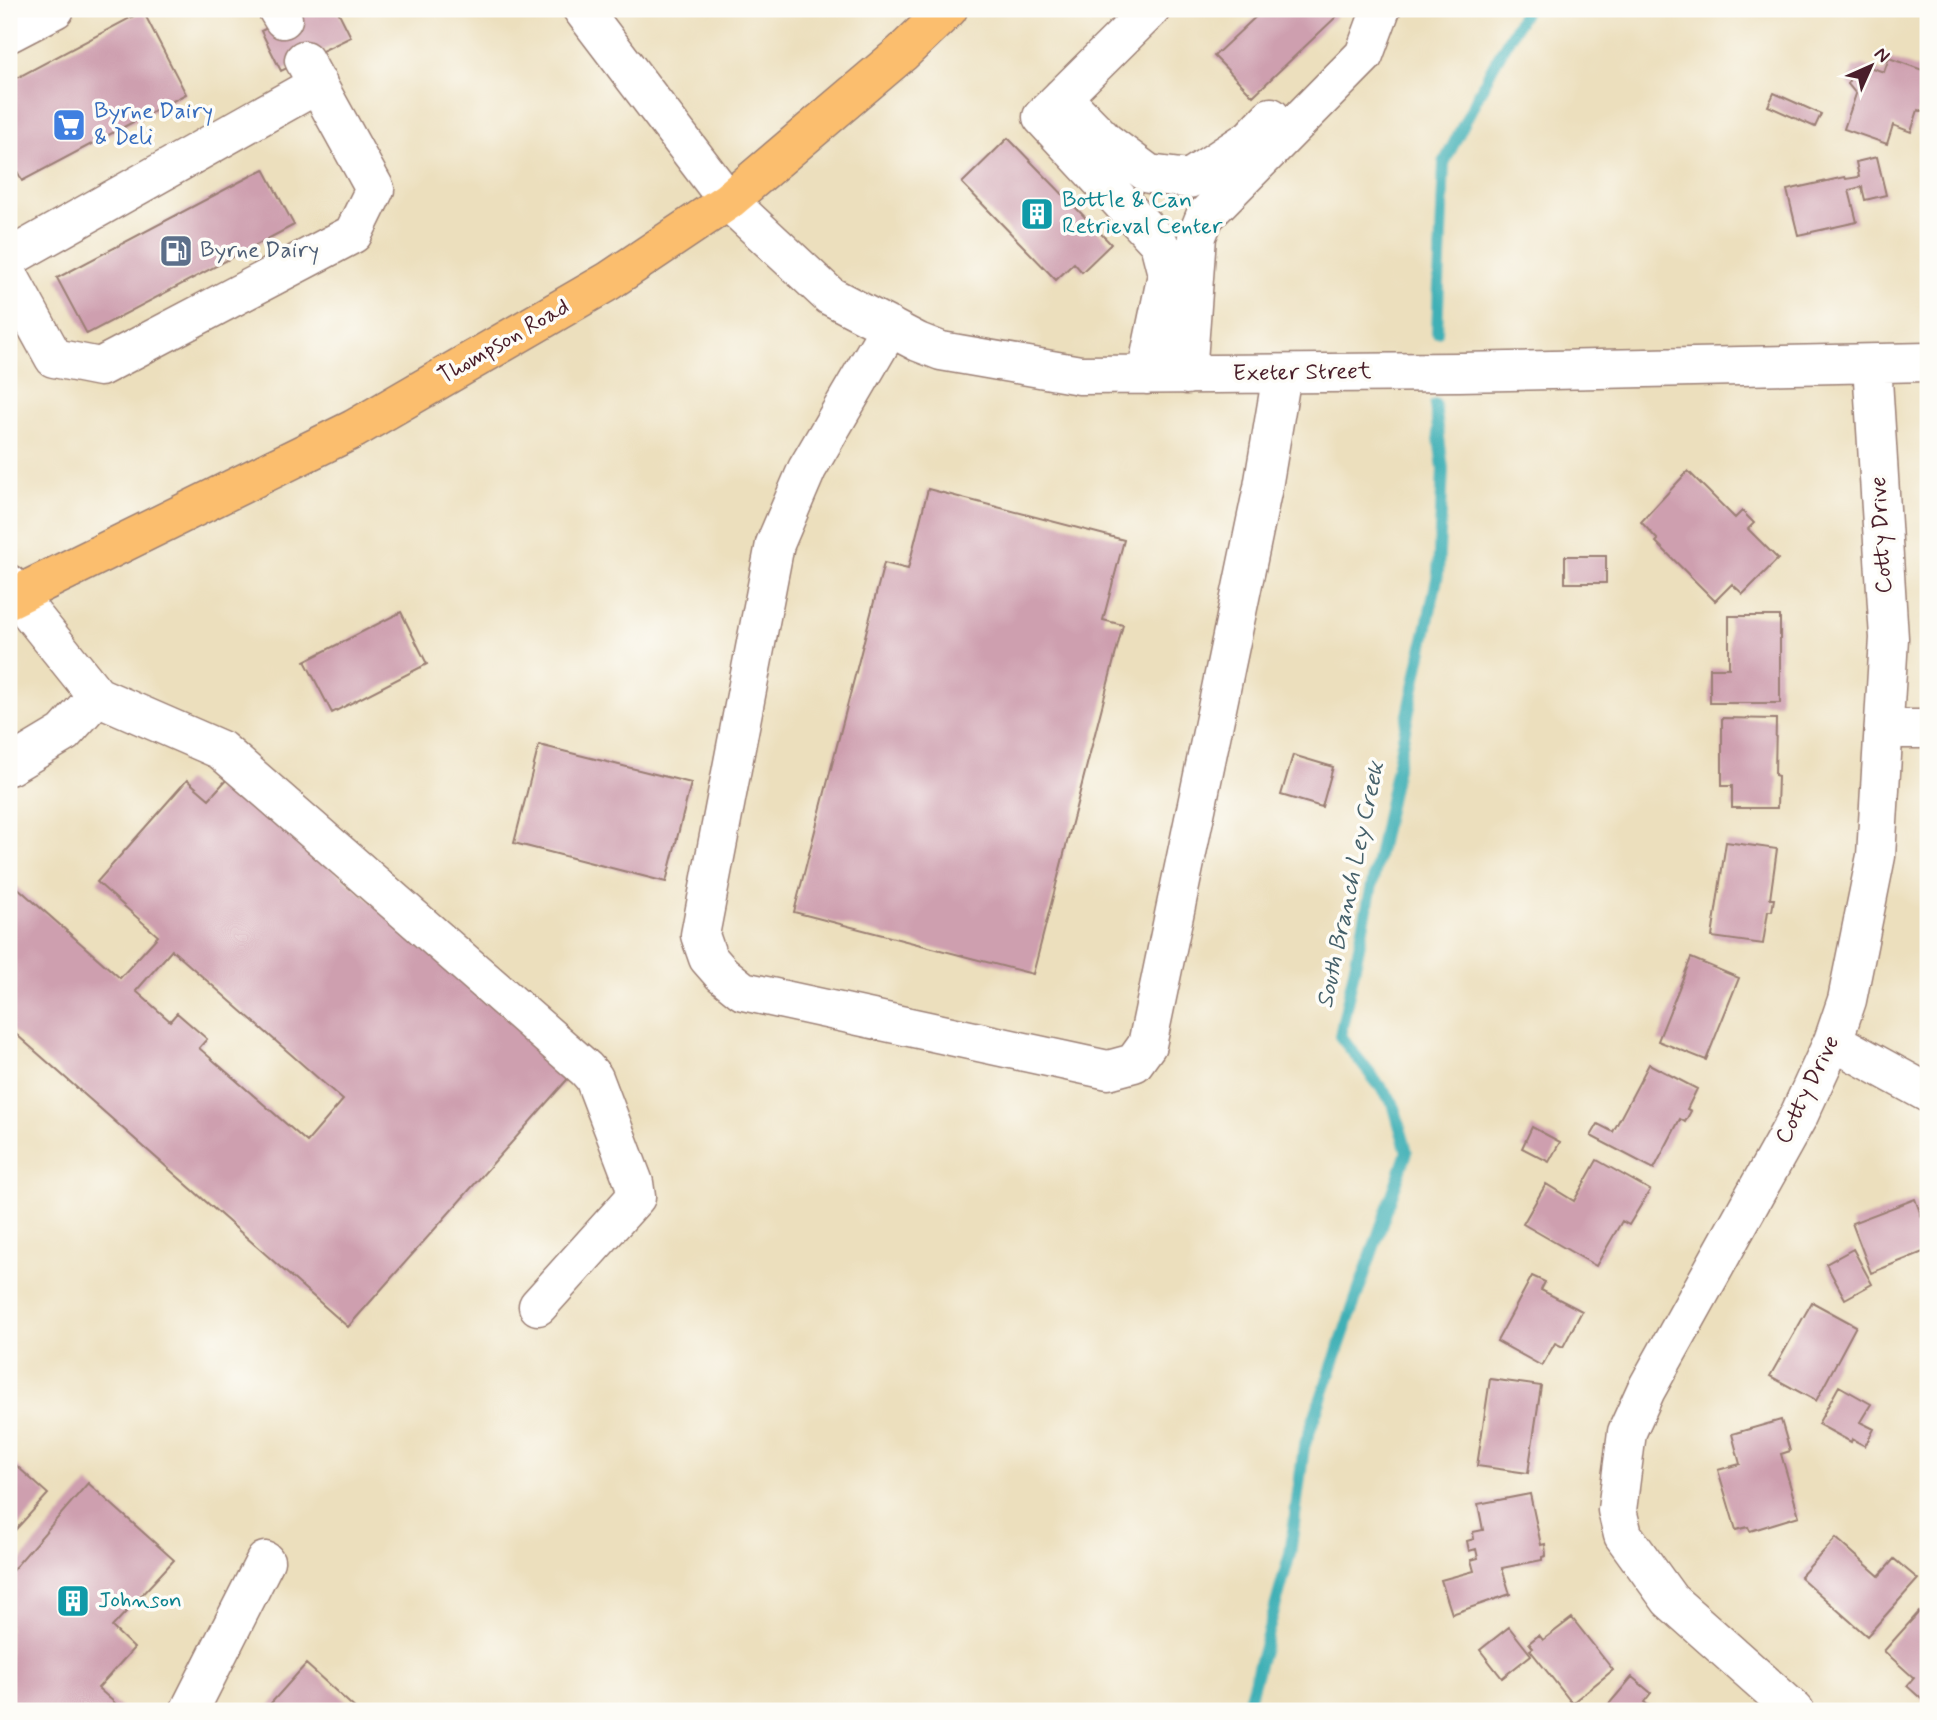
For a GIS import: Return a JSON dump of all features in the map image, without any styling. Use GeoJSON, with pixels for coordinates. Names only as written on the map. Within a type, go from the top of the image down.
{"type":"FeatureCollection","features":[{"type":"Feature","properties":{"kind":"main road","name":"Thompson Road"},"geometry":{"type":"LineString","coordinates":[[11,593],[354,429],[610,281],[728,201],[902,53],[948,9]]}},
{"type":"Feature","properties":{"kind":"street"},"geometry":{"type":"LineString","coordinates":[[9,33],[55,9]]}},
{"type":"Feature","properties":{"kind":"street","name":"Exeter Street"},"geometry":{"type":"LineString","coordinates":[[582,9],[728,201],[830,296],[941,352],[1080,375],[1928,362]]}},
{"type":"Feature","properties":{"kind":"street"},"geometry":{"type":"LineString","coordinates":[[1052,107],[1151,9]]}},
{"type":"Feature","properties":{"kind":"street"},"geometry":{"type":"LineString","coordinates":[[1052,107],[1149,174],[1189,179],[1250,139],[1343,41],[1350,9]]}},
{"type":"Feature","properties":{"kind":"street"},"geometry":{"type":"LineString","coordinates":[[1187,374],[1197,236],[1205,216],[1364,55],[1381,9]]}},
{"type":"Feature","properties":{"kind":"street"},"geometry":{"type":"LineString","coordinates":[[9,258],[311,72],[376,189],[353,234],[100,367],[54,358],[9,276]]}},
{"type":"Feature","properties":{"kind":"street"},"geometry":{"type":"LineString","coordinates":[[1052,107],[1159,243],[1167,274],[1146,375]]}},
{"type":"Feature","properties":{"kind":"street"},"geometry":{"type":"LineString","coordinates":[[890,327],[807,469],[775,544],[700,935],[708,958],[743,991],[1108,1070],[1134,1063],[1147,1045],[1263,487],[1282,374]]}},
{"type":"Feature","properties":{"kind":"street","name":"Cotty Drive"},"geometry":{"type":"LineString","coordinates":[[1796,1711],[1670,1600],[1623,1535],[1617,1510],[1627,1433],[1646,1390],[1799,1115],[1833,1041],[1847,1000],[1876,856],[1889,638],[1872,364]]}},
{"type":"Feature","properties":{"kind":"street"},"geometry":{"type":"LineString","coordinates":[[11,593],[97,696],[221,750],[594,1078],[634,1182],[636,1197],[538,1306]]}},
{"type":"Feature","properties":{"kind":"street"},"geometry":{"type":"LineString","coordinates":[[9,766],[64,733],[97,696]]}},
{"type":"Feature","properties":{"kind":"street"},"geometry":{"type":"LineString","coordinates":[[1884,729],[1928,729]]}},
{"type":"Feature","properties":{"kind":"street"},"geometry":{"type":"LineString","coordinates":[[1833,1041],[1928,1093]]}},
{"type":"Feature","properties":{"kind":"street"},"geometry":{"type":"LineString","coordinates":[[189,1711],[265,1560]]}},
{"type":"Feature","properties":{"kind":"building"},"geometry":{"type":"Polygon","coordinates":[[[306,9],[337,9],[351,37],[281,71],[261,31],[306,9]]]}},
{"type":"Feature","properties":{"kind":"building"},"geometry":{"type":"Polygon","coordinates":[[[1264,9],[1330,9],[1337,16],[1253,96],[1214,56],[1264,9]]]}},
{"type":"Feature","properties":{"kind":"building","name":"Byrne Dairy & Deli"},"geometry":{"type":"Polygon","coordinates":[[[143,11],[186,94],[22,181],[9,155],[9,82],[143,11]]]}},
{"type":"Feature","properties":{"kind":"building"},"geometry":{"type":"Polygon","coordinates":[[[1889,58],[1928,72],[1924,93],[1928,95],[1928,99],[1924,112],[1918,110],[1911,132],[1893,125],[1887,144],[1844,129],[1856,94],[1848,84],[1853,68],[1863,65],[1884,72],[1889,58]]]}},
{"type":"Feature","properties":{"kind":"building"},"geometry":{"type":"Polygon","coordinates":[[[1774,93],[1821,114],[1815,127],[1768,106],[1774,93]]]}},
{"type":"Feature","properties":{"kind":"building","name":"Bottle & Can Retrieval Center"},"geometry":{"type":"Polygon","coordinates":[[[1008,138],[1111,244],[1082,272],[1074,263],[1056,280],[962,183],[1008,138]]]}},
{"type":"Feature","properties":{"kind":"building"},"geometry":{"type":"Polygon","coordinates":[[[1877,157],[1886,195],[1865,200],[1862,187],[1849,190],[1857,222],[1798,235],[1787,190],[1845,177],[1859,177],[1856,162],[1877,157]]]}},
{"type":"Feature","properties":{"kind":"building","name":"Byrne Dairy"},"geometry":{"type":"Polygon","coordinates":[[[264,169],[294,225],[87,334],[57,278],[264,169]]]}},
{"type":"Feature","properties":{"kind":"building"},"geometry":{"type":"Polygon","coordinates":[[[1688,471],[1735,518],[1742,511],[1754,523],[1748,529],[1778,559],[1743,594],[1732,584],[1715,601],[1656,542],[1658,540],[1641,522],[1688,471]]]}},
{"type":"Feature","properties":{"kind":"building"},"geometry":{"type":"Polygon","coordinates":[[[928,489],[1124,540],[1103,620],[1123,625],[1033,974],[794,912],[884,563],[908,569],[928,489]]]}},
{"type":"Feature","properties":{"kind":"building"},"geometry":{"type":"Polygon","coordinates":[[[1565,556],[1606,556],[1606,583],[1565,583],[1565,556]]]}},
{"type":"Feature","properties":{"kind":"building"},"geometry":{"type":"Polygon","coordinates":[[[401,612],[427,664],[332,713],[305,661],[401,612]]]}},
{"type":"Feature","properties":{"kind":"building"},"geometry":{"type":"Polygon","coordinates":[[[1729,616],[1780,616],[1780,703],[1710,703],[1710,668],[1729,668],[1729,616]]]}},
{"type":"Feature","properties":{"kind":"building"},"geometry":{"type":"Polygon","coordinates":[[[1722,718],[1776,719],[1777,808],[1732,808],[1732,786],[1722,786],[1722,718]]]}},
{"type":"Feature","properties":{"kind":"building"},"geometry":{"type":"Polygon","coordinates":[[[539,745],[691,783],[666,882],[514,843],[539,745]]]}},
{"type":"Feature","properties":{"kind":"building"},"geometry":{"type":"Polygon","coordinates":[[[1293,755],[1333,767],[1322,807],[1281,795],[1293,755]]]}},
{"type":"Feature","properties":{"kind":"building"},"geometry":{"type":"Polygon","coordinates":[[[227,779],[573,1073],[348,1327],[9,1028],[9,880],[120,978],[158,936],[97,882],[187,780],[209,799],[227,779]],[[172,950],[136,991],[170,1021],[177,1013],[207,1039],[199,1048],[307,1142],[343,1100],[172,950]]]}},
{"type":"Feature","properties":{"kind":"building"},"geometry":{"type":"Polygon","coordinates":[[[1726,842],[1777,849],[1770,899],[1774,899],[1772,911],[1768,911],[1763,944],[1712,937],[1726,842]]]}},
{"type":"Feature","properties":{"kind":"building"},"geometry":{"type":"Polygon","coordinates":[[[1691,958],[1739,978],[1706,1060],[1658,1041],[1691,958]]]}},
{"type":"Feature","properties":{"kind":"building"},"geometry":{"type":"Polygon","coordinates":[[[1649,1064],[1697,1089],[1687,1109],[1691,1111],[1685,1122],[1680,1119],[1654,1169],[1591,1136],[1598,1124],[1613,1132],[1649,1064]]]}},
{"type":"Feature","properties":{"kind":"building"},"geometry":{"type":"Polygon","coordinates":[[[1532,1127],[1560,1142],[1549,1162],[1522,1148],[1532,1127]]]}},
{"type":"Feature","properties":{"kind":"building"},"geometry":{"type":"Polygon","coordinates":[[[1597,1160],[1650,1190],[1629,1225],[1622,1221],[1596,1266],[1523,1224],[1546,1184],[1574,1201],[1597,1160]]]}},
{"type":"Feature","properties":{"kind":"building"},"geometry":{"type":"Polygon","coordinates":[[[1915,1199],[1928,1233],[1928,1250],[1871,1273],[1852,1223],[1915,1199]]]}},
{"type":"Feature","properties":{"kind":"building"},"geometry":{"type":"Polygon","coordinates":[[[1853,1249],[1872,1284],[1845,1299],[1826,1264],[1853,1249]]]}},
{"type":"Feature","properties":{"kind":"building"},"geometry":{"type":"Polygon","coordinates":[[[1532,1276],[1545,1282],[1541,1290],[1582,1311],[1563,1347],[1555,1343],[1542,1366],[1497,1341],[1532,1276]]]}},
{"type":"Feature","properties":{"kind":"building"},"geometry":{"type":"Polygon","coordinates":[[[1812,1302],[1856,1326],[1816,1401],[1770,1376],[1812,1302]]]}},
{"type":"Feature","properties":{"kind":"building"},"geometry":{"type":"Polygon","coordinates":[[[1490,1379],[1541,1386],[1528,1473],[1477,1466],[1490,1379]]]}},
{"type":"Feature","properties":{"kind":"building"},"geometry":{"type":"Polygon","coordinates":[[[1839,1386],[1871,1404],[1860,1422],[1874,1429],[1865,1446],[1852,1439],[1851,1442],[1818,1424],[1839,1386]]]}},
{"type":"Feature","properties":{"kind":"building"},"geometry":{"type":"Polygon","coordinates":[[[1781,1420],[1790,1451],[1781,1454],[1799,1516],[1750,1531],[1748,1527],[1736,1530],[1718,1470],[1740,1464],[1732,1434],[1781,1420]]]}},
{"type":"Feature","properties":{"kind":"building"},"geometry":{"type":"Polygon","coordinates":[[[9,1459],[48,1494],[9,1537],[9,1459]]]}},
{"type":"Feature","properties":{"kind":"building","name":"Johnson"},"geometry":{"type":"Polygon","coordinates":[[[88,1483],[174,1560],[112,1627],[134,1648],[98,1688],[124,1711],[9,1711],[9,1574],[88,1483]]]}},
{"type":"Feature","properties":{"kind":"building"},"geometry":{"type":"Polygon","coordinates":[[[1530,1494],[1546,1556],[1542,1557],[1542,1560],[1502,1568],[1510,1594],[1452,1614],[1441,1580],[1474,1571],[1471,1560],[1478,1558],[1476,1549],[1469,1551],[1467,1541],[1474,1539],[1473,1532],[1483,1530],[1478,1504],[1530,1494]]]}},
{"type":"Feature","properties":{"kind":"building"},"geometry":{"type":"Polygon","coordinates":[[[1836,1538],[1879,1576],[1894,1559],[1918,1579],[1867,1636],[1800,1577],[1836,1538]]]}},
{"type":"Feature","properties":{"kind":"building"},"geometry":{"type":"Polygon","coordinates":[[[1919,1612],[1928,1621],[1928,1705],[1907,1686],[1914,1678],[1884,1651],[1919,1612]]]}},
{"type":"Feature","properties":{"kind":"building"},"geometry":{"type":"Polygon","coordinates":[[[1572,1618],[1613,1670],[1572,1703],[1530,1650],[1533,1648],[1529,1643],[1539,1635],[1543,1640],[1572,1618]]]}},
{"type":"Feature","properties":{"kind":"building"},"geometry":{"type":"Polygon","coordinates":[[[1509,1627],[1531,1655],[1502,1678],[1480,1650],[1509,1627]]]}},
{"type":"Feature","properties":{"kind":"building"},"geometry":{"type":"Polygon","coordinates":[[[306,1664],[358,1711],[264,1711],[306,1664]]]}},
{"type":"Feature","properties":{"kind":"building"},"geometry":{"type":"Polygon","coordinates":[[[1632,1677],[1651,1693],[1644,1702],[1655,1711],[1603,1711],[1632,1677]]]}},
{"type":"Feature","properties":{"kind":"waterway","name":"South Branch Ley Creek"},"geometry":{"type":"LineString","coordinates":[[1437,332],[1444,163],[1492,68],[1526,9]]}},
{"type":"Feature","properties":{"kind":"waterway","name":"South Branch Ley Creek"},"geometry":{"type":"LineString","coordinates":[[1246,1711],[1290,1554],[1304,1447],[1407,1152],[1393,1103],[1340,1036],[1438,574],[1443,469],[1435,405]]}},
{"type":"Feature","properties":{"kind":"place","name":"Byrne Dairy & Deli"},"geometry":{"type":"Point","coordinates":[69,125]}},
{"type":"Feature","properties":{"kind":"place","name":"Bottle & Can Retrieval Center"},"geometry":{"type":"Point","coordinates":[1037,214]}},
{"type":"Feature","properties":{"kind":"place","name":"Byrne Dairy"},"geometry":{"type":"Point","coordinates":[176,251]}},
{"type":"Feature","properties":{"kind":"place","name":"Johnson"},"geometry":{"type":"Point","coordinates":[73,1601]}}]}
